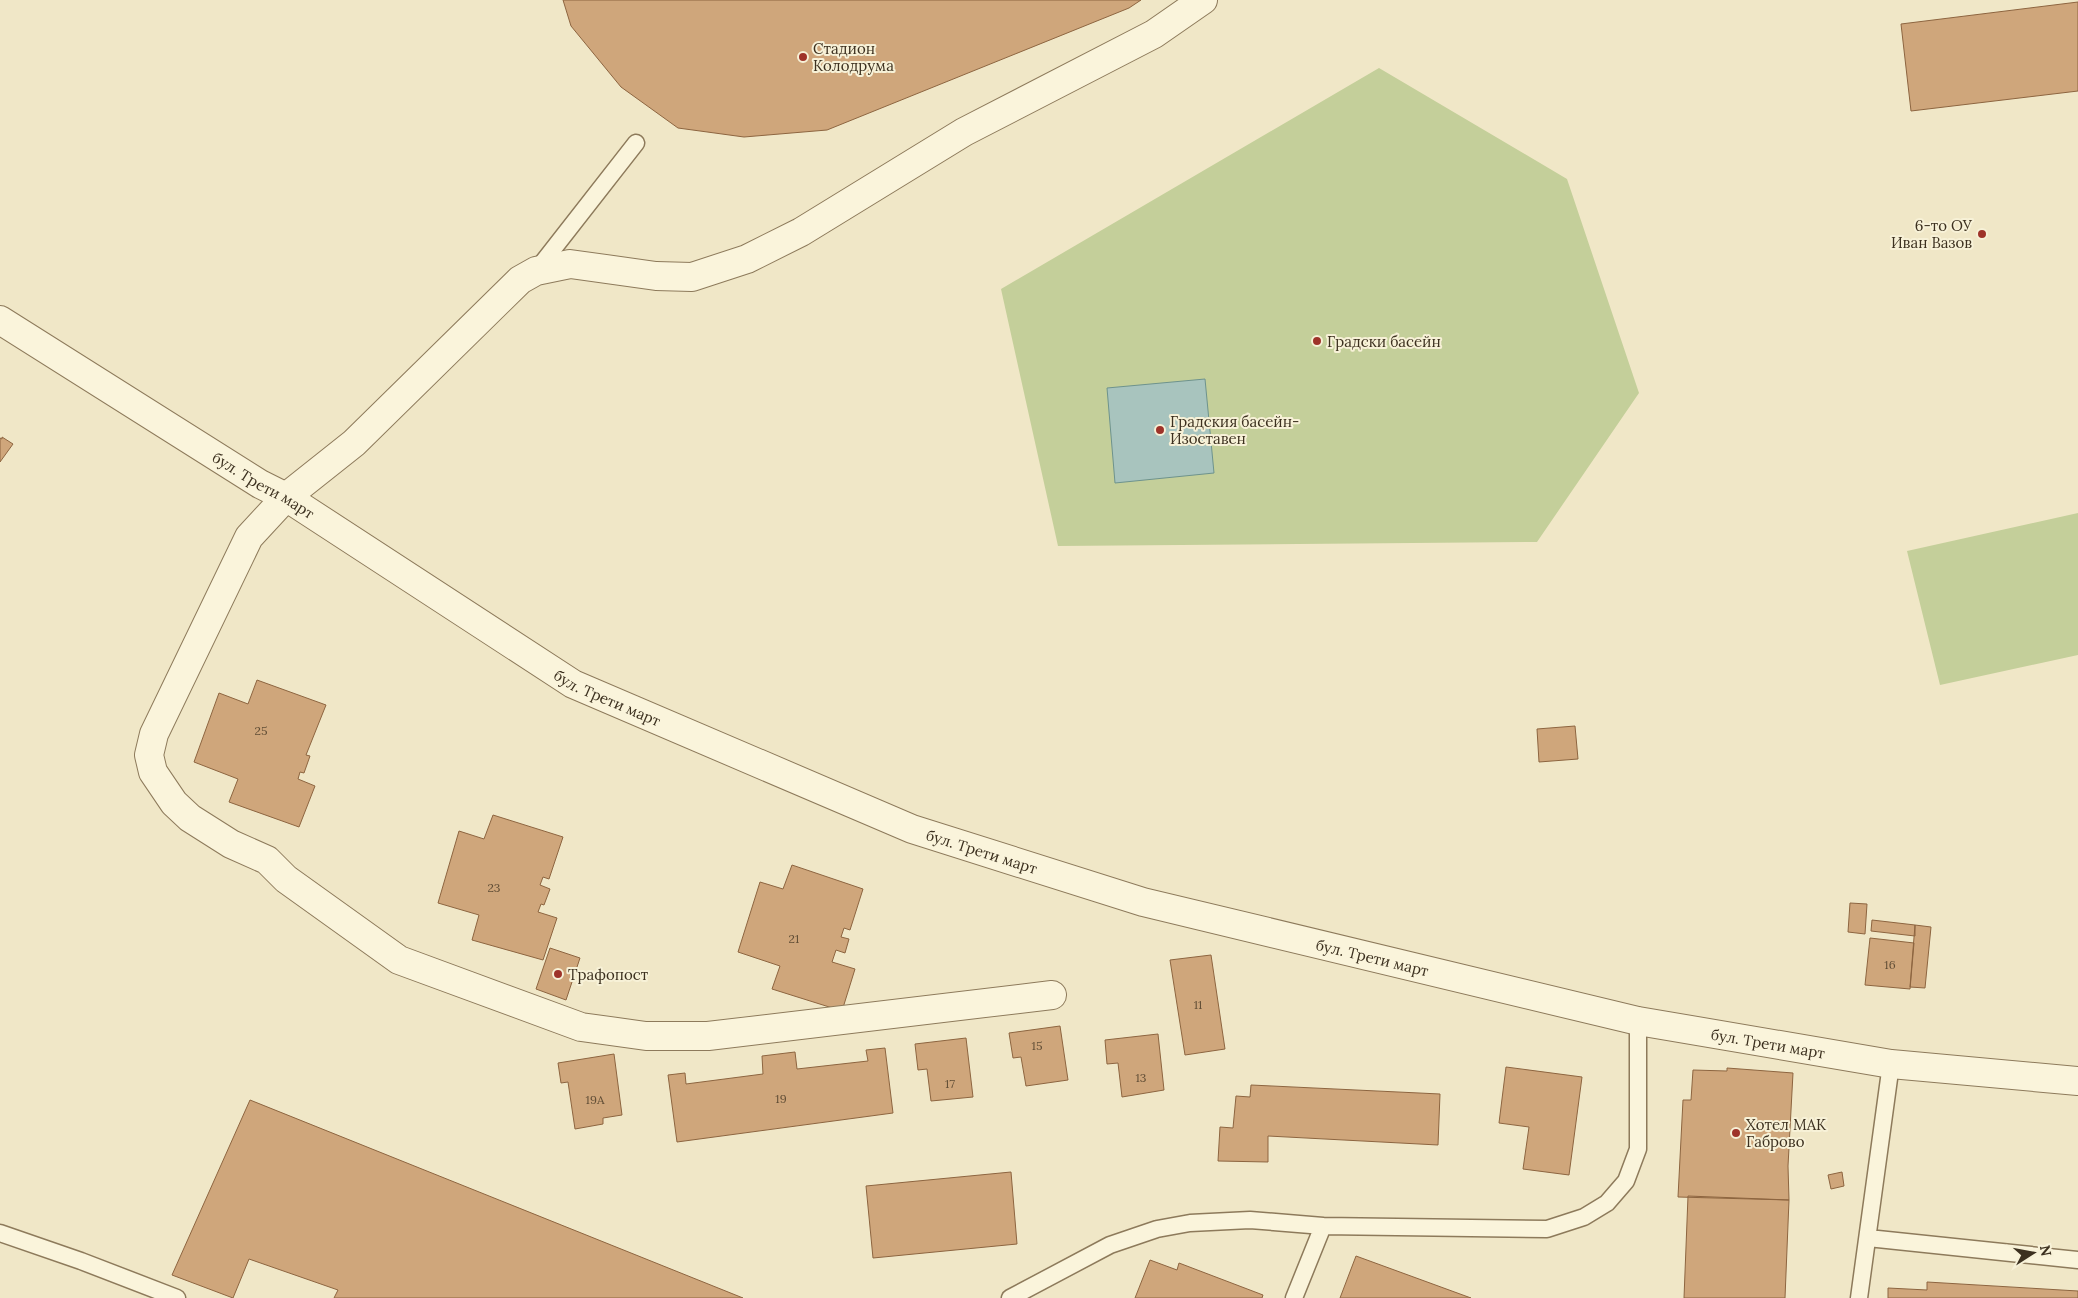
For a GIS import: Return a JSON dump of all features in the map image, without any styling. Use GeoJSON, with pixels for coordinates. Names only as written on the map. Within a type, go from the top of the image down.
{"type":"FeatureCollection","features":[{"type":"Feature","properties":{"kind":"street"},"geometry":{"type":"LineString","coordinates":[[1052,995],[708,1036],[646,1036],[581,1027],[399,960],[286,879],[267,860],[231,844],[190,818],[174,803],[153,772],[149,755],[154,734],[249,537],[286,497],[354,443],[520,280],[536,271],[570,264],[656,276],[692,277],[747,259],[801,232],[964,132],[1154,34],[1203,0]]}},
{"type":"Feature","properties":{"kind":"street","name":"бул. Трети март"},"geometry":{"type":"LineString","coordinates":[[0,320],[260,484],[286,497],[573,684],[912,829],[1143,902],[1638,1020],[1891,1064],[2078,1081]]}},
{"type":"Feature","properties":{"kind":"lane"},"geometry":{"type":"LineString","coordinates":[[536,271],[636,143]]}},
{"type":"Feature","properties":{"kind":"lane"},"geometry":{"type":"LineString","coordinates":[[1010,1298],[1110,1244],[1157,1229],[1190,1223],[1250,1220],[1323,1226],[1547,1229],[1584,1217],[1607,1203],[1626,1180],[1638,1149],[1638,1020]]}},
{"type":"Feature","properties":{"kind":"lane"},"geometry":{"type":"LineString","coordinates":[[1859,1298],[1891,1064]]}},
{"type":"Feature","properties":{"kind":"lane"},"geometry":{"type":"LineString","coordinates":[[1294,1298],[1323,1226]]}},
{"type":"Feature","properties":{"kind":"lane"},"geometry":{"type":"LineString","coordinates":[[0,1233],[177,1298]]}},
{"type":"Feature","properties":{"kind":"lane"},"geometry":{"type":"LineString","coordinates":[[1868,1238],[2078,1260]]}},
{"type":"Feature","properties":{"kind":"green space","name":"Градски басейн"},"geometry":{"type":"Polygon","coordinates":[[[1379,68],[1567,179],[1639,393],[1537,542],[1058,546],[1001,289],[1379,68]]]}},
{"type":"Feature","properties":{"kind":"green space"},"geometry":{"type":"Polygon","coordinates":[[[2078,513],[2078,655],[1940,685],[1907,551],[2078,513]]]}},
{"type":"Feature","properties":{"kind":"water","name":"Градския басейн- Изоставен"},"geometry":{"type":"Polygon","coordinates":[[[1205,379],[1214,473],[1115,483],[1107,388],[1205,379]]]}},
{"type":"Feature","properties":{"kind":"building","name":"Стадион Колодрума"},"geometry":{"type":"Polygon","coordinates":[[[563,0],[1141,0],[1129,8],[827,130],[744,137],[678,128],[621,87],[571,26],[563,0]]]}},
{"type":"Feature","properties":{"kind":"building"},"geometry":{"type":"Polygon","coordinates":[[[2078,2],[2078,91],[1911,111],[1901,24],[2078,2]]]}},
{"type":"Feature","properties":{"kind":"building"},"geometry":{"type":"Polygon","coordinates":[[[2,437],[13,444],[0,462],[0,438],[2,439],[2,437]]]}},
{"type":"Feature","properties":{"kind":"building"},"geometry":{"type":"Polygon","coordinates":[[[257,680],[326,705],[306,755],[310,756],[304,773],[300,772],[298,779],[315,786],[299,827],[229,802],[238,779],[194,762],[219,693],[248,704],[257,680]]]}},
{"type":"Feature","properties":{"kind":"building"},"geometry":{"type":"Polygon","coordinates":[[[1575,726],[1578,759],[1539,762],[1537,729],[1575,726]]]}},
{"type":"Feature","properties":{"kind":"building"},"geometry":{"type":"Polygon","coordinates":[[[493,815],[563,837],[549,879],[543,877],[540,885],[550,889],[544,905],[541,904],[538,912],[557,918],[543,960],[472,940],[479,915],[438,903],[459,831],[484,839],[493,815]]]}},
{"type":"Feature","properties":{"kind":"building"},"geometry":{"type":"Polygon","coordinates":[[[792,865],[863,889],[850,930],[844,928],[841,937],[849,939],[845,953],[836,950],[832,962],[855,969],[842,1011],[772,989],[780,966],[738,952],[760,882],[783,889],[792,865]]]}},
{"type":"Feature","properties":{"kind":"building"},"geometry":{"type":"Polygon","coordinates":[[[1850,903],[1867,904],[1865,934],[1848,932],[1850,903]]]}},
{"type":"Feature","properties":{"kind":"building"},"geometry":{"type":"Polygon","coordinates":[[[1872,920],[1915,925],[1915,936],[1871,931],[1872,920]]]}},
{"type":"Feature","properties":{"kind":"building"},"geometry":{"type":"Polygon","coordinates":[[[1915,925],[1931,927],[1925,988],[1910,987],[1915,925]]]}},
{"type":"Feature","properties":{"kind":"building"},"geometry":{"type":"Polygon","coordinates":[[[1870,938],[1914,943],[1910,989],[1865,985],[1870,938]]]}},
{"type":"Feature","properties":{"kind":"building","name":"Трафопост"},"geometry":{"type":"Polygon","coordinates":[[[550,948],[580,958],[566,1000],[536,989],[550,948]]]}},
{"type":"Feature","properties":{"kind":"building"},"geometry":{"type":"Polygon","coordinates":[[[1211,955],[1225,1049],[1185,1055],[1170,960],[1211,955]]]}},
{"type":"Feature","properties":{"kind":"building"},"geometry":{"type":"Polygon","coordinates":[[[1060,1026],[1068,1080],[1026,1086],[1021,1057],[1013,1058],[1009,1033],[1060,1026]]]}},
{"type":"Feature","properties":{"kind":"building"},"geometry":{"type":"Polygon","coordinates":[[[1158,1034],[1164,1090],[1122,1097],[1118,1063],[1107,1064],[1105,1040],[1158,1034]]]}},
{"type":"Feature","properties":{"kind":"building"},"geometry":{"type":"Polygon","coordinates":[[[966,1038],[973,1097],[931,1101],[927,1069],[918,1070],[915,1044],[966,1038]]]}},
{"type":"Feature","properties":{"kind":"building"},"geometry":{"type":"Polygon","coordinates":[[[885,1048],[893,1113],[677,1142],[668,1075],[685,1073],[686,1084],[763,1074],[762,1056],[795,1052],[797,1069],[868,1061],[866,1050],[885,1048]]]}},
{"type":"Feature","properties":{"kind":"building"},"geometry":{"type":"Polygon","coordinates":[[[614,1054],[622,1115],[603,1118],[603,1124],[575,1129],[568,1082],[561,1083],[558,1063],[614,1054]]]}},
{"type":"Feature","properties":{"kind":"building"},"geometry":{"type":"Polygon","coordinates":[[[1506,1067],[1582,1077],[1569,1175],[1523,1169],[1529,1127],[1499,1123],[1506,1067]]]}},
{"type":"Feature","properties":{"kind":"building","name":"Хотел МАК Габрово"},"geometry":{"type":"Polygon","coordinates":[[[1727,1068],[1793,1073],[1788,1166],[1789,1200],[1678,1197],[1683,1100],[1691,1100],[1693,1070],[1727,1071],[1727,1068]]]}},
{"type":"Feature","properties":{"kind":"building"},"geometry":{"type":"Polygon","coordinates":[[[1251,1085],[1440,1094],[1438,1145],[1268,1136],[1268,1162],[1218,1161],[1220,1127],[1233,1128],[1236,1096],[1250,1097],[1251,1085]]]}},
{"type":"Feature","properties":{"kind":"building"},"geometry":{"type":"Polygon","coordinates":[[[250,1100],[743,1298],[334,1298],[338,1290],[249,1259],[233,1298],[172,1275],[250,1100]]]}},
{"type":"Feature","properties":{"kind":"building"},"geometry":{"type":"Polygon","coordinates":[[[1011,1172],[1017,1244],[873,1258],[866,1186],[1011,1172]]]}},
{"type":"Feature","properties":{"kind":"building"},"geometry":{"type":"Polygon","coordinates":[[[1842,1172],[1844,1186],[1831,1189],[1828,1175],[1842,1172]]]}},
{"type":"Feature","properties":{"kind":"building"},"geometry":{"type":"Polygon","coordinates":[[[1688,1196],[1789,1200],[1785,1298],[1684,1298],[1688,1196]]]}},
{"type":"Feature","properties":{"kind":"building"},"geometry":{"type":"Polygon","coordinates":[[[1356,1256],[1471,1298],[1340,1298],[1356,1256]]]}},
{"type":"Feature","properties":{"kind":"building"},"geometry":{"type":"Polygon","coordinates":[[[1150,1260],[1177,1270],[1179,1263],[1263,1295],[1262,1298],[1135,1298],[1150,1260]]]}},
{"type":"Feature","properties":{"kind":"building"},"geometry":{"type":"Polygon","coordinates":[[[1927,1282],[2078,1291],[2078,1298],[1888,1298],[1888,1288],[1927,1290],[1927,1282]]]}},
{"type":"Feature","properties":{"kind":"place","name":"Стадион Колодрума"},"geometry":{"type":"Point","coordinates":[803,57]}},
{"type":"Feature","properties":{"kind":"place","name":"6-то ОУ Иван Вазов"},"geometry":{"type":"Point","coordinates":[1982,234]}},
{"type":"Feature","properties":{"kind":"place","name":"Градски басейн"},"geometry":{"type":"Point","coordinates":[1317,341]}},
{"type":"Feature","properties":{"kind":"place","name":"Градския басейн- Изоставен"},"geometry":{"type":"Point","coordinates":[1160,430]}},
{"type":"Feature","properties":{"kind":"place","name":"Трафопост"},"geometry":{"type":"Point","coordinates":[558,974]}},
{"type":"Feature","properties":{"kind":"place","name":"Хотел МАК Габрово"},"geometry":{"type":"Point","coordinates":[1736,1133]}}]}
